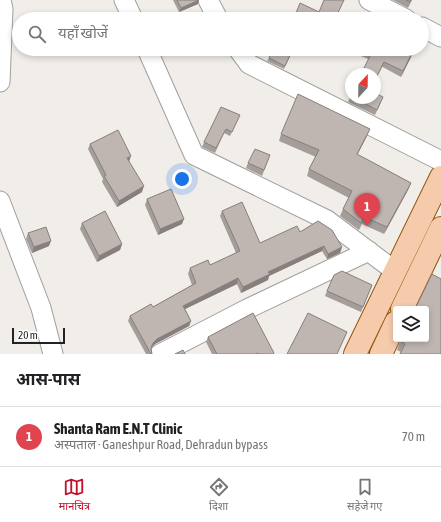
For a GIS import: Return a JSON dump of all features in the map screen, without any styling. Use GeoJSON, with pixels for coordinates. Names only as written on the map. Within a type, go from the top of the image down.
{"type":"FeatureCollection","features":[{"type":"Feature","properties":{"kind":"main road"},"geometry":{"type":"LineString","coordinates":[[355,354],[441,177]]}},
{"type":"Feature","properties":{"kind":"main road"},"geometry":{"type":"LineString","coordinates":[[403,306],[441,228]]}},
{"type":"Feature","properties":{"kind":"main road"},"geometry":{"type":"LineString","coordinates":[[381,354],[393,328]]}},
{"type":"Feature","properties":{"kind":"street"},"geometry":{"type":"LineString","coordinates":[[0,82],[3,9],[1,0]]}},
{"type":"Feature","properties":{"kind":"street"},"geometry":{"type":"LineString","coordinates":[[124,0],[130,12]]}},
{"type":"Feature","properties":{"kind":"street"},"geometry":{"type":"LineString","coordinates":[[208,0],[214,12]]}},
{"type":"Feature","properties":{"kind":"street"},"geometry":{"type":"LineString","coordinates":[[369,0],[392,12]]}},
{"type":"Feature","properties":{"kind":"street"},"geometry":{"type":"LineString","coordinates":[[429,31],[441,37]]}},
{"type":"Feature","properties":{"kind":"street"},"geometry":{"type":"LineString","coordinates":[[150,56],[194,154],[327,220],[395,271]]}},
{"type":"Feature","properties":{"kind":"street"},"geometry":{"type":"LineString","coordinates":[[243,56],[249,64],[441,161]]}},
{"type":"Feature","properties":{"kind":"street"},"geometry":{"type":"LineString","coordinates":[[0,201],[41,308],[53,354]]}},
{"type":"Feature","properties":{"kind":"street"},"geometry":{"type":"LineString","coordinates":[[160,354],[247,309],[369,251]]}},
{"type":"Feature","properties":{"kind":"building"},"geometry":{"type":"Polygon","coordinates":[[[177,0],[199,0],[181,8],[177,0]]]}},
{"type":"Feature","properties":{"kind":"building"},"geometry":{"type":"Polygon","coordinates":[[[324,0],[344,0],[338,12],[319,12],[324,0]]]}},
{"type":"Feature","properties":{"kind":"building"},"geometry":{"type":"Polygon","coordinates":[[[300,3],[319,12],[296,12],[300,3]]]}},
{"type":"Feature","properties":{"kind":"building"},"geometry":{"type":"Polygon","coordinates":[[[270,56],[290,56],[285,66],[269,58],[270,56]]]}},
{"type":"Feature","properties":{"kind":"building"},"geometry":{"type":"Polygon","coordinates":[[[370,56],[410,56],[403,71],[384,62],[381,68],[364,68],[370,56]]]}},
{"type":"Feature","properties":{"kind":"building"},"geometry":{"type":"Polygon","coordinates":[[[298,94],[370,129],[357,154],[411,183],[387,227],[364,217],[361,223],[343,209],[352,191],[309,169],[319,150],[281,134],[298,94]]]}},
{"type":"Feature","properties":{"kind":"building"},"geometry":{"type":"Polygon","coordinates":[[[366,104],[380,104],[377,110],[366,104]]]}},
{"type":"Feature","properties":{"kind":"building"},"geometry":{"type":"Polygon","coordinates":[[[221,107],[240,115],[232,132],[226,129],[216,148],[204,142],[221,107]]]}},
{"type":"Feature","properties":{"kind":"building"},"geometry":{"type":"Polygon","coordinates":[[[118,130],[131,156],[127,158],[144,186],[119,201],[104,176],[106,175],[90,144],[118,130]]]}},
{"type":"Feature","properties":{"kind":"building"},"geometry":{"type":"Polygon","coordinates":[[[255,149],[270,155],[264,170],[248,163],[255,149]]]}},
{"type":"Feature","properties":{"kind":"building"},"geometry":{"type":"Polygon","coordinates":[[[171,189],[184,219],[160,229],[147,199],[171,189]]]}},
{"type":"Feature","properties":{"kind":"building"},"geometry":{"type":"Polygon","coordinates":[[[242,202],[260,243],[297,226],[300,232],[318,221],[332,230],[342,247],[328,254],[324,246],[268,272],[270,274],[243,287],[238,278],[183,306],[191,321],[157,339],[151,348],[151,354],[130,316],[151,304],[153,307],[196,283],[190,268],[208,260],[210,265],[240,251],[222,211],[242,202]]]}},
{"type":"Feature","properties":{"kind":"building"},"geometry":{"type":"Polygon","coordinates":[[[105,211],[122,244],[99,256],[82,223],[105,211]]]}},
{"type":"Feature","properties":{"kind":"building"},"geometry":{"type":"Polygon","coordinates":[[[46,227],[51,241],[34,247],[28,233],[46,227]]]}},
{"type":"Feature","properties":{"kind":"building"},"geometry":{"type":"Polygon","coordinates":[[[342,271],[372,285],[363,307],[327,291],[334,275],[342,271]]]}},
{"type":"Feature","properties":{"kind":"building"},"geometry":{"type":"Polygon","coordinates":[[[432,274],[441,279],[441,354],[400,354],[405,344],[402,342],[429,342],[429,306],[416,306],[432,274]]]}},
{"type":"Feature","properties":{"kind":"building"},"geometry":{"type":"Polygon","coordinates":[[[253,313],[274,353],[217,354],[208,337],[253,313]]]}},
{"type":"Feature","properties":{"kind":"building"},"geometry":{"type":"Polygon","coordinates":[[[308,313],[347,332],[337,354],[287,354],[308,313]]]}},
{"type":"Feature","properties":{"kind":"building"},"geometry":{"type":"Polygon","coordinates":[[[183,350],[185,354],[175,354],[183,350]]]}},
{"type":"Feature","properties":{"kind":"place","name":"Shanta Ram E.N.T Clinic"},"geometry":{"type":"Point","coordinates":[367,226]}}]}
